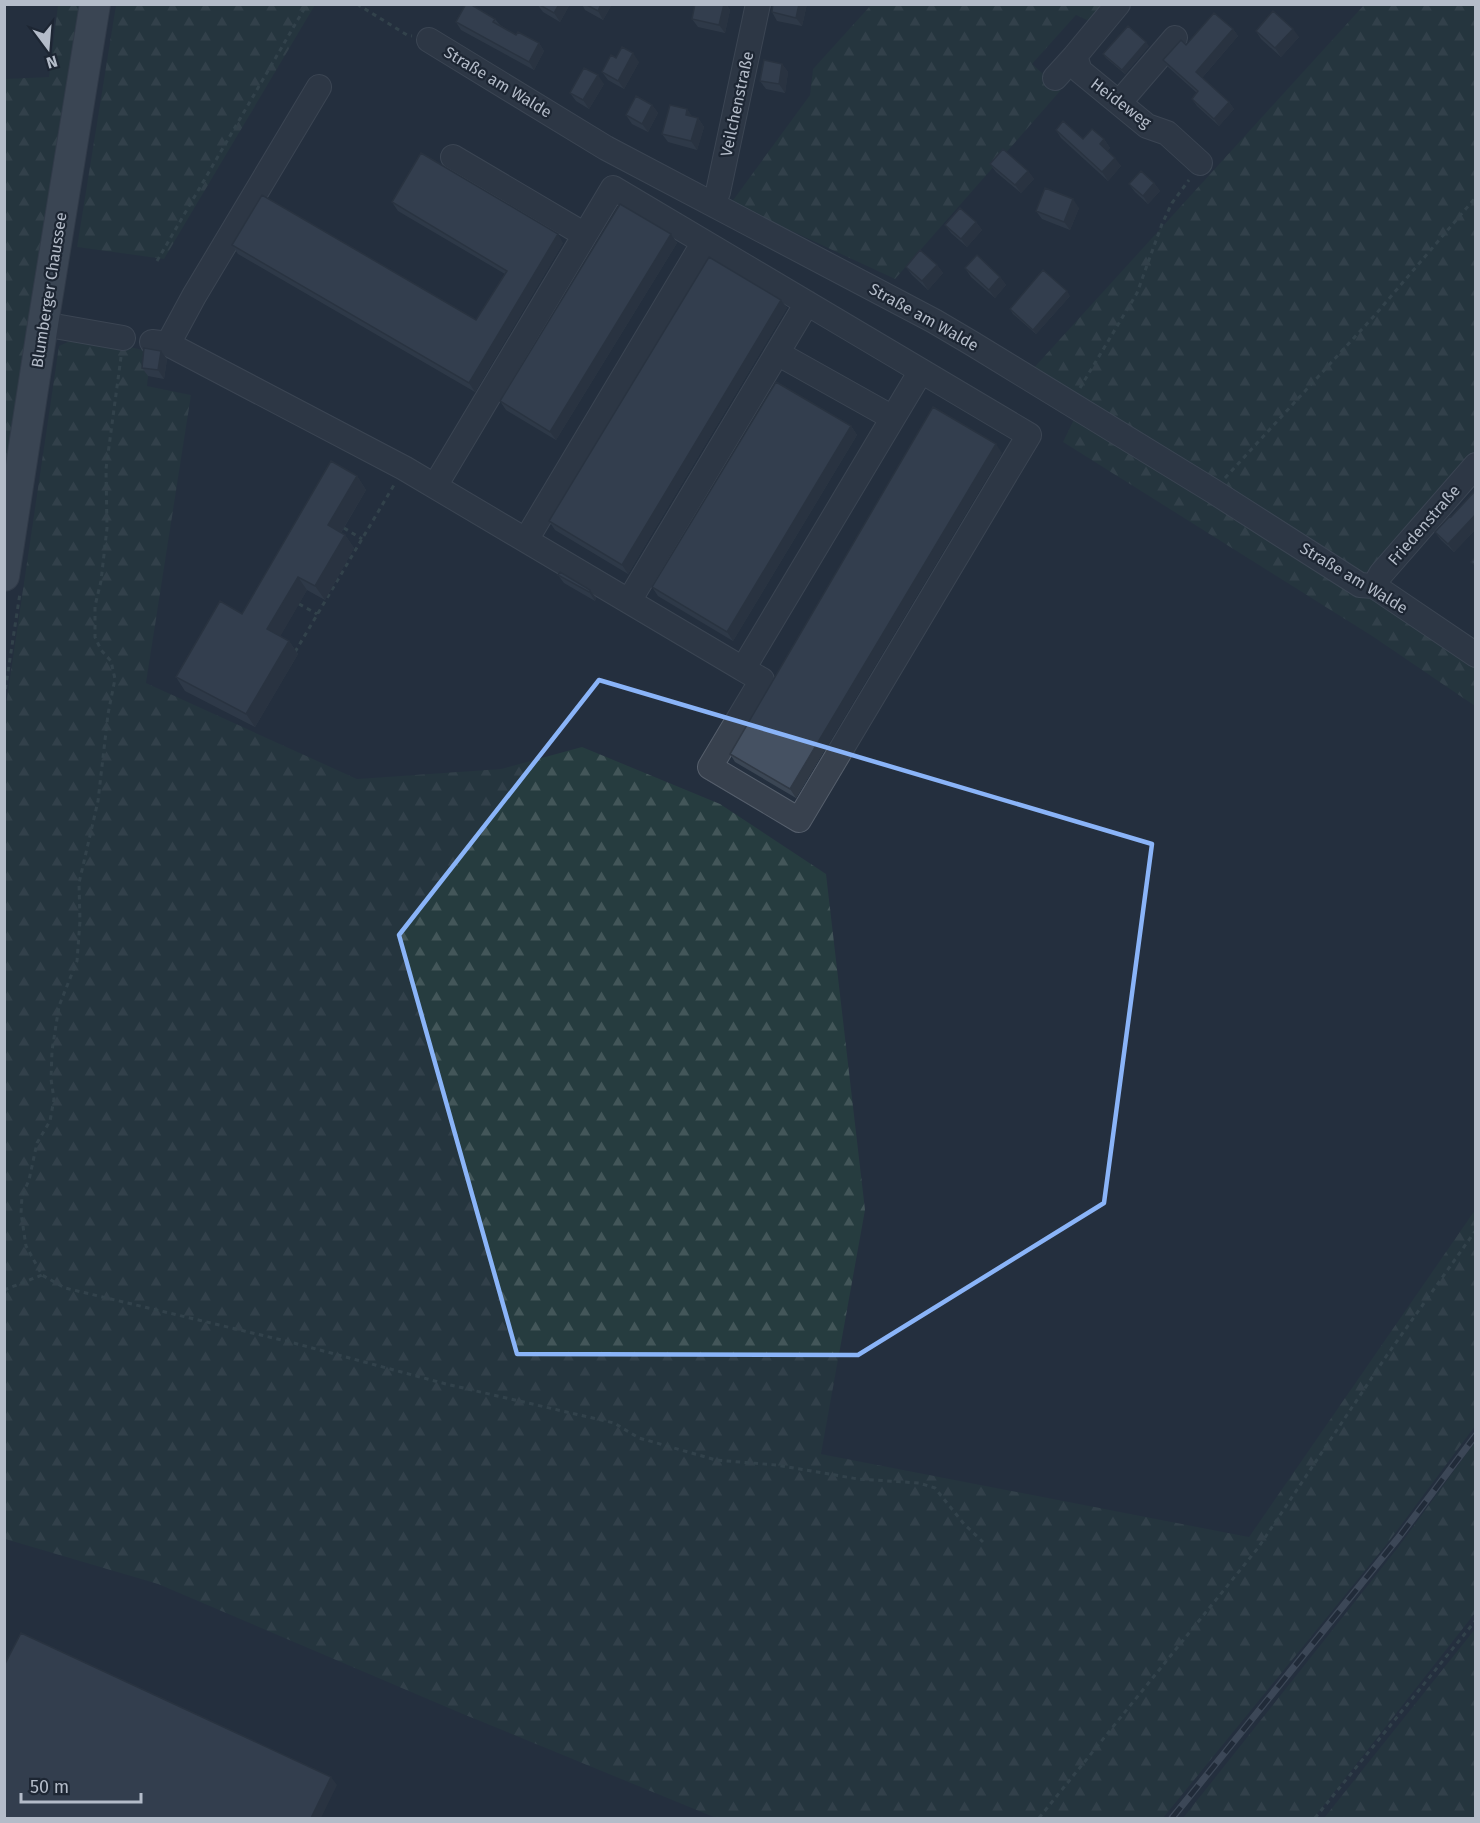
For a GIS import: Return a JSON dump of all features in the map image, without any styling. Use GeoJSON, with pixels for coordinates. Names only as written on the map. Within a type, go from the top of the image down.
{"type":"FeatureCollection","features":[{"type":"Feature","properties":{"kind":"main road","name":"Blumberger Chaussee"},"geometry":{"type":"LineString","coordinates":[[4,576],[95,4]]}},
{"type":"Feature","properties":{"kind":"street","name":"Veilchenstraße"},"geometry":{"type":"LineString","coordinates":[[713,204],[718,192],[758,4]]}},
{"type":"Feature","properties":{"kind":"street"},"geometry":{"type":"LineString","coordinates":[[1055,78],[1118,4]]}},
{"type":"Feature","properties":{"kind":"street"},"geometry":{"type":"LineString","coordinates":[[1119,103],[1175,38]]}},
{"type":"Feature","properties":{"kind":"street","name":"Straße am Walde"},"geometry":{"type":"LineString","coordinates":[[429,40],[606,148],[934,321],[1213,491],[1360,585],[1374,586],[1476,655]]}},
{"type":"Feature","properties":{"kind":"street","name":"Heideweg"},"geometry":{"type":"LineString","coordinates":[[1075,56],[1080,71],[1147,126],[1167,133],[1200,163]]}},
{"type":"Feature","properties":{"kind":"street"},"geometry":{"type":"LineString","coordinates":[[320,87],[194,296],[160,343],[404,468],[762,680],[710,767],[799,820],[1029,435],[613,188],[435,486]]}},
{"type":"Feature","properties":{"kind":"street"},"geometry":{"type":"LineString","coordinates":[[453,157],[585,235]]}},
{"type":"Feature","properties":{"kind":"street"},"geometry":{"type":"LineString","coordinates":[[526,540],[704,242]]}},
{"type":"Feature","properties":{"kind":"street"},"geometry":{"type":"LineString","coordinates":[[629,602],[807,303]]}},
{"type":"Feature","properties":{"kind":"street"},"geometry":{"type":"LineString","coordinates":[[43,324],[123,338]]}},
{"type":"Feature","properties":{"kind":"street"},"geometry":{"type":"LineString","coordinates":[[777,353],[893,417]]}},
{"type":"Feature","properties":{"kind":"street"},"geometry":{"type":"LineString","coordinates":[[743,669],[921,371]]}},
{"type":"Feature","properties":{"kind":"street","name":"Friedenstraße"},"geometry":{"type":"LineString","coordinates":[[1374,586],[1476,465]]}},
{"type":"Feature","properties":{"kind":"path"},"geometry":{"type":"LineString","coordinates":[[157,261],[307,4]]}},
{"type":"Feature","properties":{"kind":"path","name":"Straße am Walde"},"geometry":{"type":"LineString","coordinates":[[357,4],[407,35],[429,40]]}},
{"type":"Feature","properties":{"kind":"path"},"geometry":{"type":"LineString","coordinates":[[1070,403],[1091,373],[1137,293],[1172,203],[1200,163]]}},
{"type":"Feature","properties":{"kind":"path"},"geometry":{"type":"LineString","coordinates":[[1213,491],[1375,315],[1476,197]]}},
{"type":"Feature","properties":{"kind":"path"},"geometry":{"type":"LineString","coordinates":[[123,338],[106,470],[107,528],[101,581],[95,606],[95,637],[100,650],[111,661],[115,679],[108,714],[98,801],[79,883],[80,921],[77,961],[59,1006],[52,1052],[51,1079],[54,1099],[50,1121],[37,1143],[29,1180],[22,1196],[21,1213],[26,1246],[42,1275],[64,1288],[290,1342],[446,1384],[614,1423],[639,1438],[716,1460],[776,1465],[858,1479],[919,1483],[935,1488],[964,1524],[983,1542]]}},
{"type":"Feature","properties":{"kind":"path"},"geometry":{"type":"LineString","coordinates":[[294,652],[404,468]]}},
{"type":"Feature","properties":{"kind":"path"},"geometry":{"type":"LineString","coordinates":[[344,528],[362,539]]}},
{"type":"Feature","properties":{"kind":"path"},"geometry":{"type":"LineString","coordinates":[[299,604],[317,614]]}},
{"type":"Feature","properties":{"kind":"path"},"geometry":{"type":"LineString","coordinates":[[1039,1818],[1258,1548],[1385,1358],[1476,1230]]}},
{"type":"Feature","properties":{"kind":"path"},"geometry":{"type":"LineString","coordinates":[[4,1290],[42,1275]]}},
{"type":"Feature","properties":{"kind":"path"},"geometry":{"type":"LineString","coordinates":[[1316,1818],[1476,1620]]}},
{"type":"Feature","properties":{"kind":"highlighted area"},"geometry":{"type":"Polygon","coordinates":[[[599,680],[1152,844],[1104,1203],[858,1355],[517,1354],[399,935],[599,680]]]}},
{"type":"Feature","properties":{"kind":"green space"},"geometry":{"type":"Polygon","coordinates":[[[58,5],[84,5],[4,528],[4,79],[49,77],[58,5]]]}},
{"type":"Feature","properties":{"kind":"green space"},"geometry":{"type":"Polygon","coordinates":[[[116,5],[315,5],[164,259],[77,247],[116,5]]]}},
{"type":"Feature","properties":{"kind":"green space"},"geometry":{"type":"Polygon","coordinates":[[[871,5],[1103,5],[1089,21],[1076,15],[1032,64],[1061,90],[895,279],[731,203],[810,95],[813,69],[871,5]]]}},
{"type":"Feature","properties":{"kind":"green space"},"geometry":{"type":"Polygon","coordinates":[[[1364,5],[1475,5],[1475,451],[1365,574],[1031,371],[1364,5]]]}},
{"type":"Feature","properties":{"kind":"green space"},"geometry":{"type":"Polygon","coordinates":[[[70,341],[114,343],[151,352],[147,386],[191,395],[146,683],[357,779],[501,769],[582,747],[720,804],[826,874],[865,1210],[821,1454],[1249,1537],[1475,1210],[1475,1426],[1390,1540],[1163,1818],[716,1818],[458,1712],[158,1584],[5,1539],[4,718],[59,346],[70,341]]]}},
{"type":"Feature","properties":{"kind":"green space"},"geometry":{"type":"Polygon","coordinates":[[[1077,413],[1475,663],[1475,706],[1372,636],[1063,442],[1077,413]]]}},
{"type":"Feature","properties":{"kind":"green space"},"geometry":{"type":"Polygon","coordinates":[[[1475,1442],[1475,1613],[1314,1818],[1183,1818],[1399,1546],[1475,1442]]]}},
{"type":"Feature","properties":{"kind":"green space"},"geometry":{"type":"Polygon","coordinates":[[[1475,1629],[1475,1818],[1324,1818],[1475,1629]]]}},
{"type":"Feature","properties":{"kind":"building"},"geometry":{"type":"Polygon","coordinates":[[[466,4],[470,4],[495,19],[493,22],[516,35],[518,32],[539,43],[529,62],[456,22],[466,4]]]}},
{"type":"Feature","properties":{"kind":"building"},"geometry":{"type":"Polygon","coordinates":[[[538,4],[559,4],[554,13],[538,4]]]}},
{"type":"Feature","properties":{"kind":"building"},"geometry":{"type":"Polygon","coordinates":[[[585,4],[601,4],[598,11],[585,4]]]}},
{"type":"Feature","properties":{"kind":"building"},"geometry":{"type":"Polygon","coordinates":[[[695,4],[724,4],[719,25],[692,19],[695,4]]]}},
{"type":"Feature","properties":{"kind":"building"},"geometry":{"type":"Polygon","coordinates":[[[773,4],[799,4],[796,18],[772,12],[773,4]]]}},
{"type":"Feature","properties":{"kind":"building"},"geometry":{"type":"Polygon","coordinates":[[[1273,11],[1293,29],[1275,48],[1256,31],[1273,11]]]}},
{"type":"Feature","properties":{"kind":"building"},"geometry":{"type":"Polygon","coordinates":[[[1214,13],[1233,29],[1196,72],[1229,102],[1214,119],[1192,99],[1198,91],[1163,60],[1181,40],[1186,45],[1214,13]]]}},
{"type":"Feature","properties":{"kind":"building"},"geometry":{"type":"Polygon","coordinates":[[[1128,26],[1146,42],[1122,70],[1103,54],[1128,26]]]}},
{"type":"Feature","properties":{"kind":"building"},"geometry":{"type":"Polygon","coordinates":[[[622,47],[633,53],[618,81],[602,72],[611,55],[616,58],[622,47]]]}},
{"type":"Feature","properties":{"kind":"building"},"geometry":{"type":"Polygon","coordinates":[[[764,60],[782,64],[779,84],[760,81],[764,60]]]}},
{"type":"Feature","properties":{"kind":"building"},"geometry":{"type":"Polygon","coordinates":[[[584,68],[598,75],[583,100],[570,93],[584,68]]]}},
{"type":"Feature","properties":{"kind":"building"},"geometry":{"type":"Polygon","coordinates":[[[636,96],[652,105],[642,124],[626,115],[636,96]]]}},
{"type":"Feature","properties":{"kind":"building"},"geometry":{"type":"Polygon","coordinates":[[[670,105],[687,109],[686,115],[698,118],[691,141],[662,134],[670,105]]]}},
{"type":"Feature","properties":{"kind":"building"},"geometry":{"type":"Polygon","coordinates":[[[1063,121],[1083,139],[1092,129],[1104,139],[1100,144],[1115,158],[1102,172],[1056,130],[1063,121]]]}},
{"type":"Feature","properties":{"kind":"building"},"geometry":{"type":"Polygon","coordinates":[[[1003,149],[1028,171],[1015,185],[990,164],[1003,149]]]}},
{"type":"Feature","properties":{"kind":"building"},"geometry":{"type":"Polygon","coordinates":[[[421,153],[558,234],[469,383],[232,245],[262,195],[476,320],[507,271],[392,202],[421,153]]]}},
{"type":"Feature","properties":{"kind":"building"},"geometry":{"type":"Polygon","coordinates":[[[1141,171],[1154,183],[1143,196],[1129,184],[1141,171]]]}},
{"type":"Feature","properties":{"kind":"building"},"geometry":{"type":"Polygon","coordinates":[[[1045,188],[1073,199],[1064,222],[1036,211],[1045,188]]]}},
{"type":"Feature","properties":{"kind":"building"},"geometry":{"type":"Polygon","coordinates":[[[620,204],[671,234],[550,432],[500,401],[620,204]]]}},
{"type":"Feature","properties":{"kind":"building"},"geometry":{"type":"Polygon","coordinates":[[[960,208],[976,222],[961,239],[945,225],[960,208]]]}},
{"type":"Feature","properties":{"kind":"building"},"geometry":{"type":"Polygon","coordinates":[[[920,250],[937,265],[922,281],[906,267],[920,250]]]}},
{"type":"Feature","properties":{"kind":"building"},"geometry":{"type":"Polygon","coordinates":[[[977,255],[1000,277],[989,290],[965,268],[977,255]]]}},
{"type":"Feature","properties":{"kind":"building"},"geometry":{"type":"Polygon","coordinates":[[[709,257],[781,300],[622,565],[549,521],[709,257]]]}},
{"type":"Feature","properties":{"kind":"building"},"geometry":{"type":"Polygon","coordinates":[[[1043,270],[1067,291],[1033,330],[1010,309],[1043,270]]]}},
{"type":"Feature","properties":{"kind":"building"},"geometry":{"type":"Polygon","coordinates":[[[144,348],[161,351],[158,370],[142,368],[144,348]]]}},
{"type":"Feature","properties":{"kind":"building"},"geometry":{"type":"Polygon","coordinates":[[[776,382],[851,426],[727,632],[652,587],[776,382]]]}},
{"type":"Feature","properties":{"kind":"building"},"geometry":{"type":"Polygon","coordinates":[[[933,407],[996,444],[790,789],[730,754],[933,407]]]}},
{"type":"Feature","properties":{"kind":"building"},"geometry":{"type":"Polygon","coordinates":[[[331,461],[357,476],[328,525],[345,535],[315,586],[298,577],[267,629],[289,641],[246,714],[176,677],[220,601],[242,614],[331,461]]]}},
{"type":"Feature","properties":{"kind":"building"},"geometry":{"type":"Polygon","coordinates":[[[1476,490],[1476,514],[1448,544],[1435,532],[1476,490]]]}},
{"type":"Feature","properties":{"kind":"building"},"geometry":{"type":"Polygon","coordinates":[[[560,572],[590,590],[589,592],[558,575],[560,572]]]}},
{"type":"Feature","properties":{"kind":"building"},"geometry":{"type":"Polygon","coordinates":[[[21,1633],[331,1777],[311,1818],[4,1818],[4,1666],[21,1633]]]}},
{"type":"Feature","properties":{"kind":"railway"},"geometry":{"type":"LineString","coordinates":[[1172,1818],[1399,1537],[1476,1435]]}}]}
